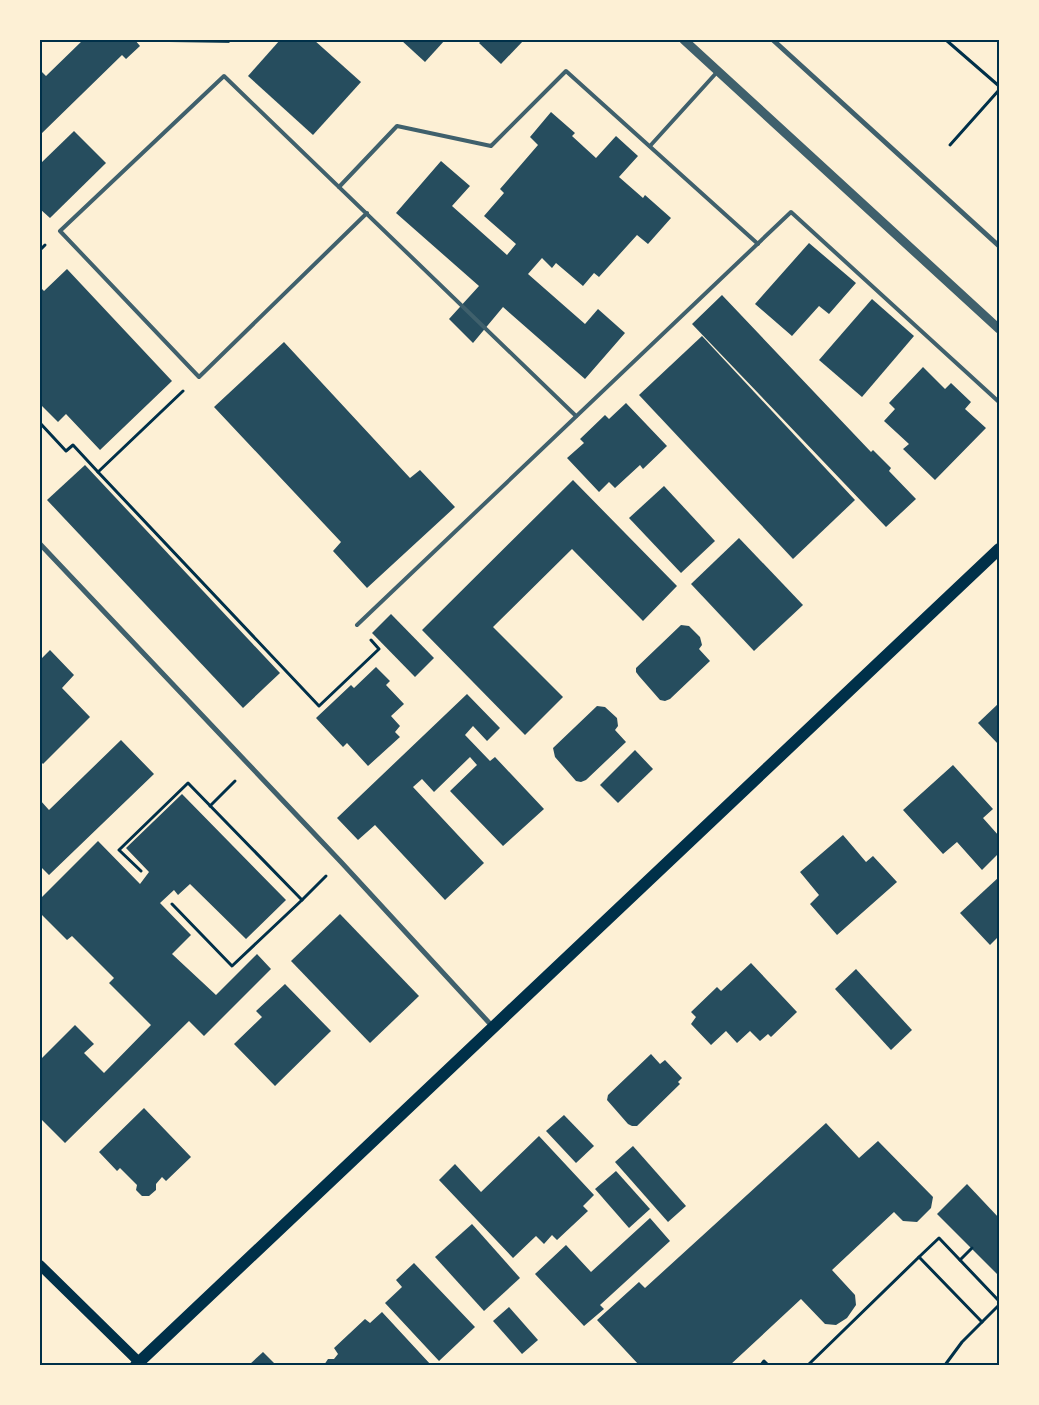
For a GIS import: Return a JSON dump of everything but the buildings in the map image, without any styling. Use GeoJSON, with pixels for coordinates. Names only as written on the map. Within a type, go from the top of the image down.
{"type":"FeatureCollection","features":[{"type":"Feature","properties":{"kind":"main road"},"geometry":{"type":"LineString","coordinates":[[40,1265],[139,1364],[999,549]]}},
{"type":"Feature","properties":{"kind":"street"},"geometry":{"type":"LineString","coordinates":[[684,40],[999,329]]}},
{"type":"Feature","properties":{"kind":"street"},"geometry":{"type":"LineString","coordinates":[[773,40],[999,246]]}},
{"type":"Feature","properties":{"kind":"street"},"geometry":{"type":"LineString","coordinates":[[40,544],[341,862],[494,1027]]}},
{"type":"Feature","properties":{"kind":"lane"},"geometry":{"type":"LineString","coordinates":[[339,187],[397,126],[491,146],[566,71],[758,244]]}},
{"type":"Feature","properties":{"kind":"lane"},"geometry":{"type":"LineString","coordinates":[[650,146],[718,71]]}},
{"type":"Feature","properties":{"kind":"lane"},"geometry":{"type":"LineString","coordinates":[[367,213],[199,377],[60,231],[224,76],[367,213],[576,416]]}},
{"type":"Feature","properties":{"kind":"lane"},"geometry":{"type":"LineString","coordinates":[[357,625],[791,212],[999,402]]}},
{"type":"Feature","properties":{"kind":"path"},"geometry":{"type":"LineString","coordinates":[[946,40],[999,86]]}},
{"type":"Feature","properties":{"kind":"path"},"geometry":{"type":"LineString","coordinates":[[950,145],[999,90]]}},
{"type":"Feature","properties":{"kind":"path"},"geometry":{"type":"LineString","coordinates":[[98,472],[199,377]]}},
{"type":"Feature","properties":{"kind":"path"},"geometry":{"type":"LineString","coordinates":[[40,423],[66,451],[73,444],[319,706],[379,649],[357,625]]}},
{"type":"Feature","properties":{"kind":"path"},"geometry":{"type":"LineString","coordinates":[[210,806],[250,767]]}},
{"type":"Feature","properties":{"kind":"path"},"geometry":{"type":"LineString","coordinates":[[141,871],[119,850],[188,783],[302,900]]}},
{"type":"Feature","properties":{"kind":"path"},"geometry":{"type":"LineString","coordinates":[[172,904],[232,966],[341,862]]}},
{"type":"Feature","properties":{"kind":"path"},"geometry":{"type":"LineString","coordinates":[[808,1365],[939,1238],[999,1301]]}},
{"type":"Feature","properties":{"kind":"path"},"geometry":{"type":"LineString","coordinates":[[960,1260],[972,1248]]}},
{"type":"Feature","properties":{"kind":"path"},"geometry":{"type":"LineString","coordinates":[[919,1257],[982,1322]]}},
{"type":"Feature","properties":{"kind":"path"},"geometry":{"type":"LineString","coordinates":[[945,1365],[962,1342],[999,1305]]}},
{"type":"Feature","properties":{"kind":"path"},"geometry":{"type":"LineString","coordinates":[[760,1365],[764,1361],[768,1365]]}}]}
